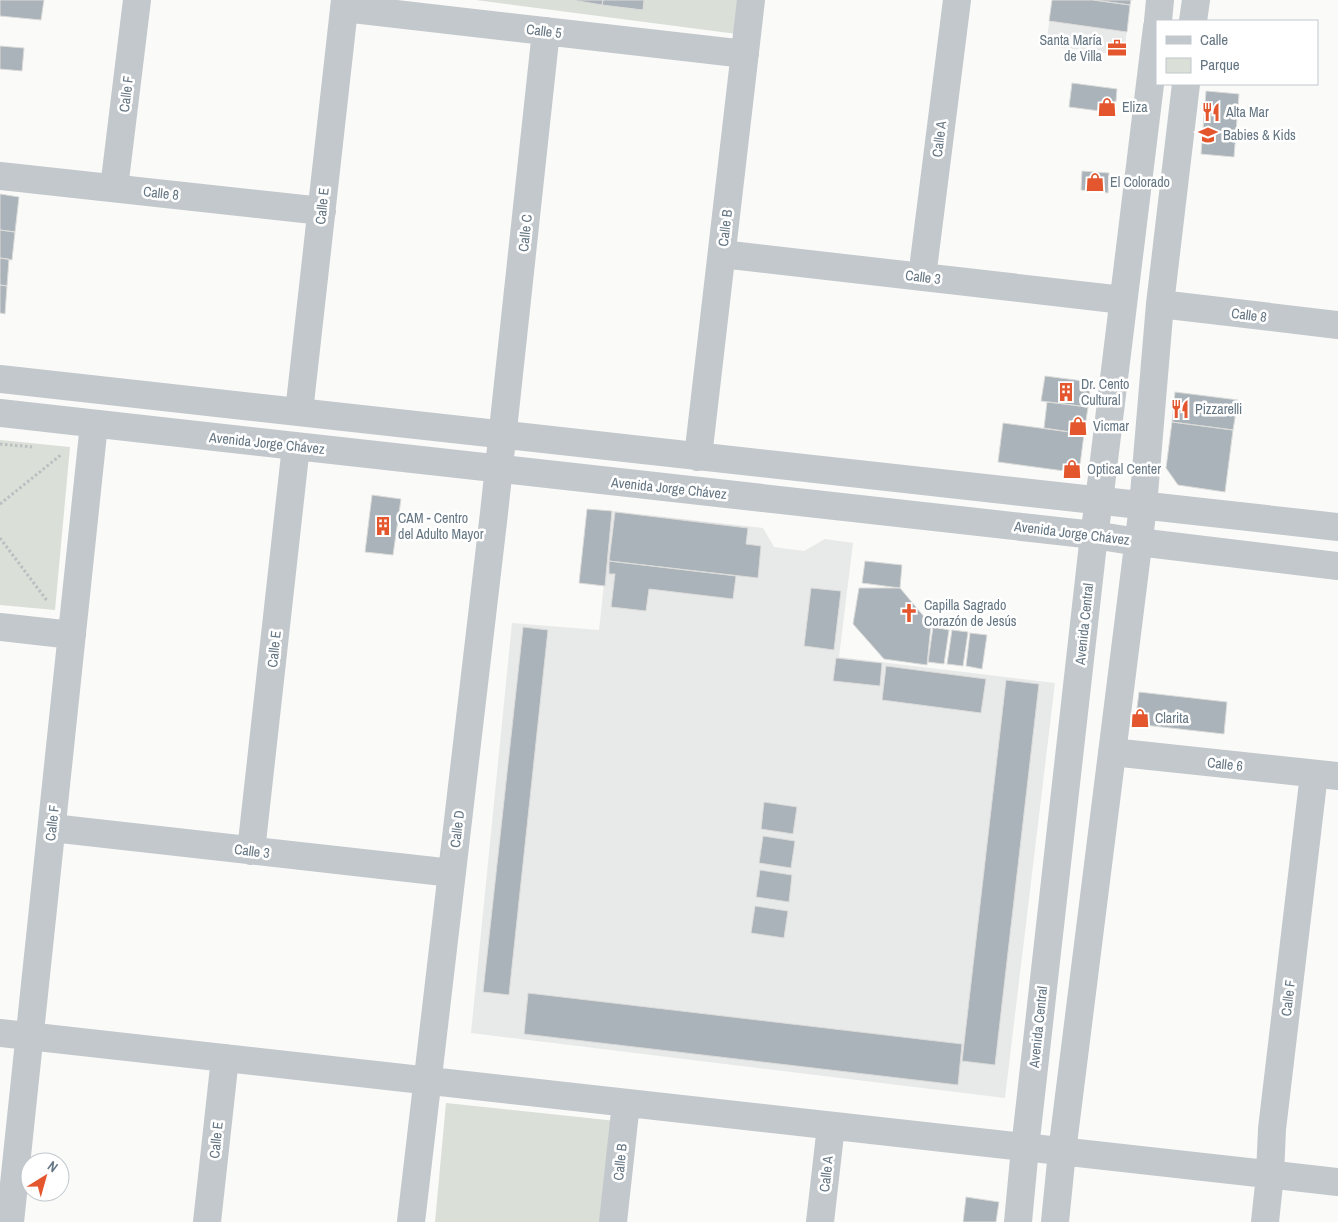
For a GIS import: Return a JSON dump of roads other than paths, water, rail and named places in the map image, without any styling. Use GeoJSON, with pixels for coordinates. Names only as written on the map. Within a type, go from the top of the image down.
{"type":"FeatureCollection","features":[{"type":"Feature","properties":{"kind":"street","name":"Calle F"},"geometry":{"type":"LineString","coordinates":[[114,188],[137,0]]}},
{"type":"Feature","properties":{"kind":"street","name":"Calle B"},"geometry":{"type":"LineString","coordinates":[[698,457],[751,0]]}},
{"type":"Feature","properties":{"kind":"street","name":"Calle A"},"geometry":{"type":"LineString","coordinates":[[922,277],[957,0]]}},
{"type":"Feature","properties":{"kind":"street"},"geometry":{"type":"LineString","coordinates":[[1158,20],[1160,0]]}},
{"type":"Feature","properties":{"kind":"street"},"geometry":{"type":"LineString","coordinates":[[1193,20],[1196,0]]}},
{"type":"Feature","properties":{"kind":"street","name":"Calle 5"},"geometry":{"type":"LineString","coordinates":[[344,4],[546,31],[745,54]]}},
{"type":"Feature","properties":{"kind":"street","name":"Calle E"},"geometry":{"type":"LineString","coordinates":[[298,412],[344,4]]}},
{"type":"Feature","properties":{"kind":"street","name":"Calle C"},"geometry":{"type":"LineString","coordinates":[[503,435],[546,31]]}},
{"type":"Feature","properties":{"kind":"street","name":"Avenida Central"},"geometry":{"type":"LineString","coordinates":[[1018,1222],[1094,535],[1156,36]]}},
{"type":"Feature","properties":{"kind":"street"},"geometry":{"type":"LineString","coordinates":[[1055,1222],[1062,1152],[1143,506],[1160,304],[1186,85]]}},
{"type":"Feature","properties":{"kind":"street","name":"Calle 8"},"geometry":{"type":"LineString","coordinates":[[0,176],[322,211]]}},
{"type":"Feature","properties":{"kind":"street","name":"Calle 3"},"geometry":{"type":"LineString","coordinates":[[722,254],[1123,300]]}},
{"type":"Feature","properties":{"kind":"street","name":"Calle 8"},"geometry":{"type":"LineString","coordinates":[[1160,304],[1338,325]]}},
{"type":"Feature","properties":{"kind":"street"},"geometry":{"type":"LineString","coordinates":[[0,380],[1338,527]]}},
{"type":"Feature","properties":{"kind":"street","name":"Avenida Jorge Chávez"},"geometry":{"type":"LineString","coordinates":[[0,414],[1094,535],[1338,566]]}},
{"type":"Feature","properties":{"kind":"street","name":"Calle F"},"geometry":{"type":"LineString","coordinates":[[10,1222],[94,424]]}},
{"type":"Feature","properties":{"kind":"street","name":"Calle D"},"geometry":{"type":"LineString","coordinates":[[411,1222],[503,435]]}},
{"type":"Feature","properties":{"kind":"street","name":"Calle E"},"geometry":{"type":"LineString","coordinates":[[251,851],[296,446]]}},
{"type":"Feature","properties":{"kind":"street"},"geometry":{"type":"LineString","coordinates":[[0,627],[72,635]]}},
{"type":"Feature","properties":{"kind":"street","name":"Calle 6"},"geometry":{"type":"LineString","coordinates":[[1112,752],[1326,775]]}},
{"type":"Feature","properties":{"kind":"street","name":"Calle F"},"geometry":{"type":"LineString","coordinates":[[1265,1222],[1272,1129],[1326,775]]}},
{"type":"Feature","properties":{"kind":"street","name":"Calle 3"},"geometry":{"type":"LineString","coordinates":[[52,828],[452,874]]}},
{"type":"Feature","properties":{"kind":"street"},"geometry":{"type":"LineString","coordinates":[[0,1033],[1338,1182]]}},
{"type":"Feature","properties":{"kind":"street","name":"Calle E"},"geometry":{"type":"LineString","coordinates":[[207,1222],[225,1058]]}},
{"type":"Feature","properties":{"kind":"street","name":"Calle B"},"geometry":{"type":"LineString","coordinates":[[613,1222],[626,1103]]}},
{"type":"Feature","properties":{"kind":"street","name":"Calle A"},"geometry":{"type":"LineString","coordinates":[[820,1222],[831,1126]]}},
{"type":"Feature","properties":{"kind":"place","name":"Santa María de Villa"},"geometry":{"type":"Point","coordinates":[1117,48]}},
{"type":"Feature","properties":{"kind":"place","name":"Eliza"},"geometry":{"type":"Point","coordinates":[1107,107]}},
{"type":"Feature","properties":{"kind":"place","name":"Alta Mar"},"geometry":{"type":"Point","coordinates":[1211,112]}},
{"type":"Feature","properties":{"kind":"place","name":"Babies & Kids"},"geometry":{"type":"Point","coordinates":[1208,135]}},
{"type":"Feature","properties":{"kind":"place","name":"El Colorado"},"geometry":{"type":"Point","coordinates":[1095,182]}},
{"type":"Feature","properties":{"kind":"place","name":"Dr. Cento Cultural"},"geometry":{"type":"Point","coordinates":[1066,392]}},
{"type":"Feature","properties":{"kind":"place","name":"Pizzarelli"},"geometry":{"type":"Point","coordinates":[1180,409]}},
{"type":"Feature","properties":{"kind":"place","name":"Vicmar"},"geometry":{"type":"Point","coordinates":[1078,426]}},
{"type":"Feature","properties":{"kind":"place","name":"Optical Center"},"geometry":{"type":"Point","coordinates":[1072,469]}},
{"type":"Feature","properties":{"kind":"place","name":"CAM - Centro del Adulto Mayor"},"geometry":{"type":"Point","coordinates":[383,526]}},
{"type":"Feature","properties":{"kind":"place","name":"Capilla Sagrado Corazón de Jesús"},"geometry":{"type":"Point","coordinates":[909,613]}},
{"type":"Feature","properties":{"kind":"place","name":"Clarita"},"geometry":{"type":"Point","coordinates":[1140,718]}}]}
